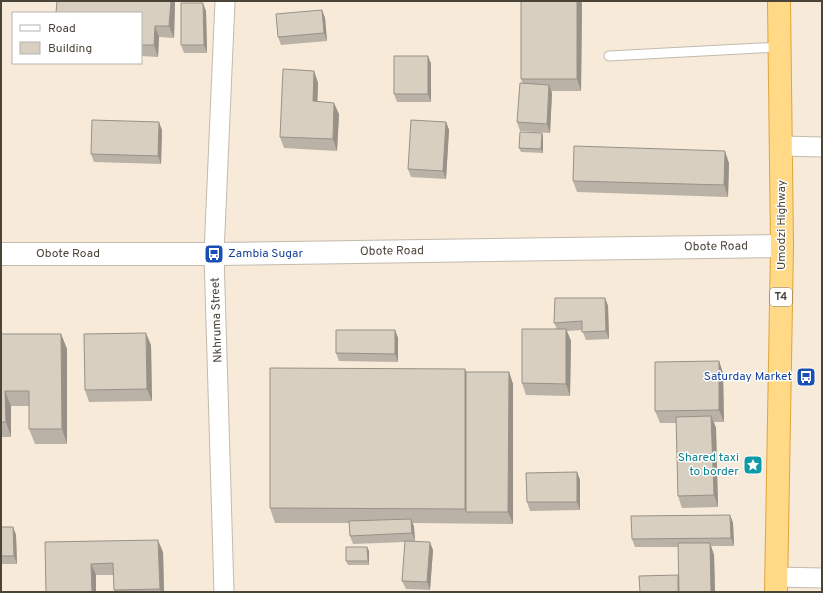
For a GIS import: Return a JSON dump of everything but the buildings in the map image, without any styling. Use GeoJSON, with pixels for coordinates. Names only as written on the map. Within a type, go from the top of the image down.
{"type":"FeatureCollection","features":[{"type":"Feature","properties":{"kind":"highway","name":"Umodzi Highway"},"geometry":{"type":"LineString","coordinates":[[776,585],[782,246],[780,1]]}},
{"type":"Feature","properties":{"kind":"street","name":"Nkhruma Street"},"geometry":{"type":"LineString","coordinates":[[224,592],[214,254],[225,1]]}},
{"type":"Feature","properties":{"kind":"street"},"geometry":{"type":"LineString","coordinates":[[782,146],[822,147]]}},
{"type":"Feature","properties":{"kind":"street","name":"Obote Road"},"geometry":{"type":"LineString","coordinates":[[1,254],[214,254],[782,246]]}},
{"type":"Feature","properties":{"kind":"street"},"geometry":{"type":"LineString","coordinates":[[776,585],[822,578]]}},
{"type":"Feature","properties":{"kind":"lane"},"geometry":{"type":"LineString","coordinates":[[609,56],[780,47]]}},
{"type":"Feature","properties":{"kind":"shaded area"},"geometry":{"type":"Polygon","coordinates":[[[1,1],[822,1],[822,592],[1,592],[1,1]]]}},
{"type":"Feature","properties":{"kind":"place","name":"Zambia Sugar"},"geometry":{"type":"Point","coordinates":[214,254]}},
{"type":"Feature","properties":{"kind":"place","name":"Saturday Market"},"geometry":{"type":"Point","coordinates":[806,377]}},
{"type":"Feature","properties":{"kind":"place","name":"Shared taxi to border"},"geometry":{"type":"Point","coordinates":[753,465]}}]}
